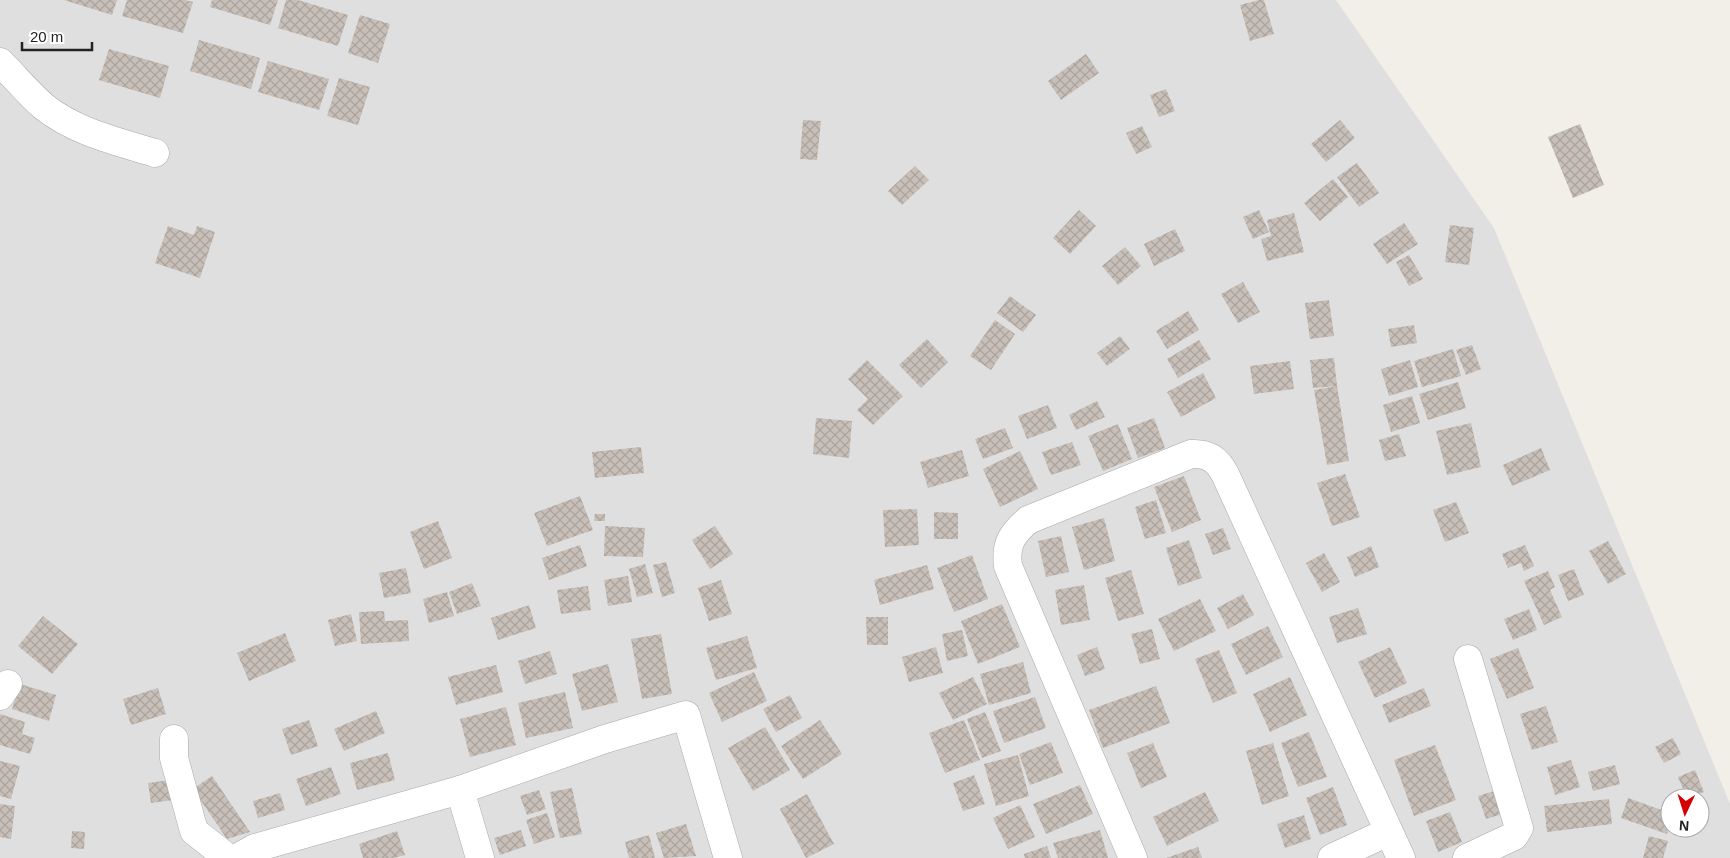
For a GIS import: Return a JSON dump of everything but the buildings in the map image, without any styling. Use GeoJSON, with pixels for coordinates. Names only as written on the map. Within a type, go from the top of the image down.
{"type":"FeatureCollection","features":[{"type":"Feature","properties":{"kind":"street"},"geometry":{"type":"LineString","coordinates":[[0,62],[43,106],[64,120],[88,133],[155,153]]}},
{"type":"Feature","properties":{"kind":"street"},"geometry":{"type":"LineString","coordinates":[[1133,858],[1008,566],[1006,553],[1008,542],[1015,532],[1028,520],[1191,454],[1213,458],[1225,474],[1401,858]]}},
{"type":"Feature","properties":{"kind":"street"},"geometry":{"type":"LineString","coordinates":[[1468,659],[1520,828],[1514,836],[1468,858]]}},
{"type":"Feature","properties":{"kind":"street"},"geometry":{"type":"LineString","coordinates":[[236,858],[254,848],[460,790],[605,739],[686,715],[728,858]]}},
{"type":"Feature","properties":{"kind":"street"},"geometry":{"type":"LineString","coordinates":[[174,739],[174,758],[194,831],[228,858]]}},
{"type":"Feature","properties":{"kind":"street"},"geometry":{"type":"LineString","coordinates":[[460,790],[480,858]]}},
{"type":"Feature","properties":{"kind":"street"},"geometry":{"type":"LineString","coordinates":[[1332,858],[1388,832]]}},
{"type":"Feature","properties":{"kind":"shaded area"},"geometry":{"type":"Polygon","coordinates":[[[0,0],[1336,0],[1494,228],[1730,804],[1730,858],[0,858],[0,0]]]}}]}
